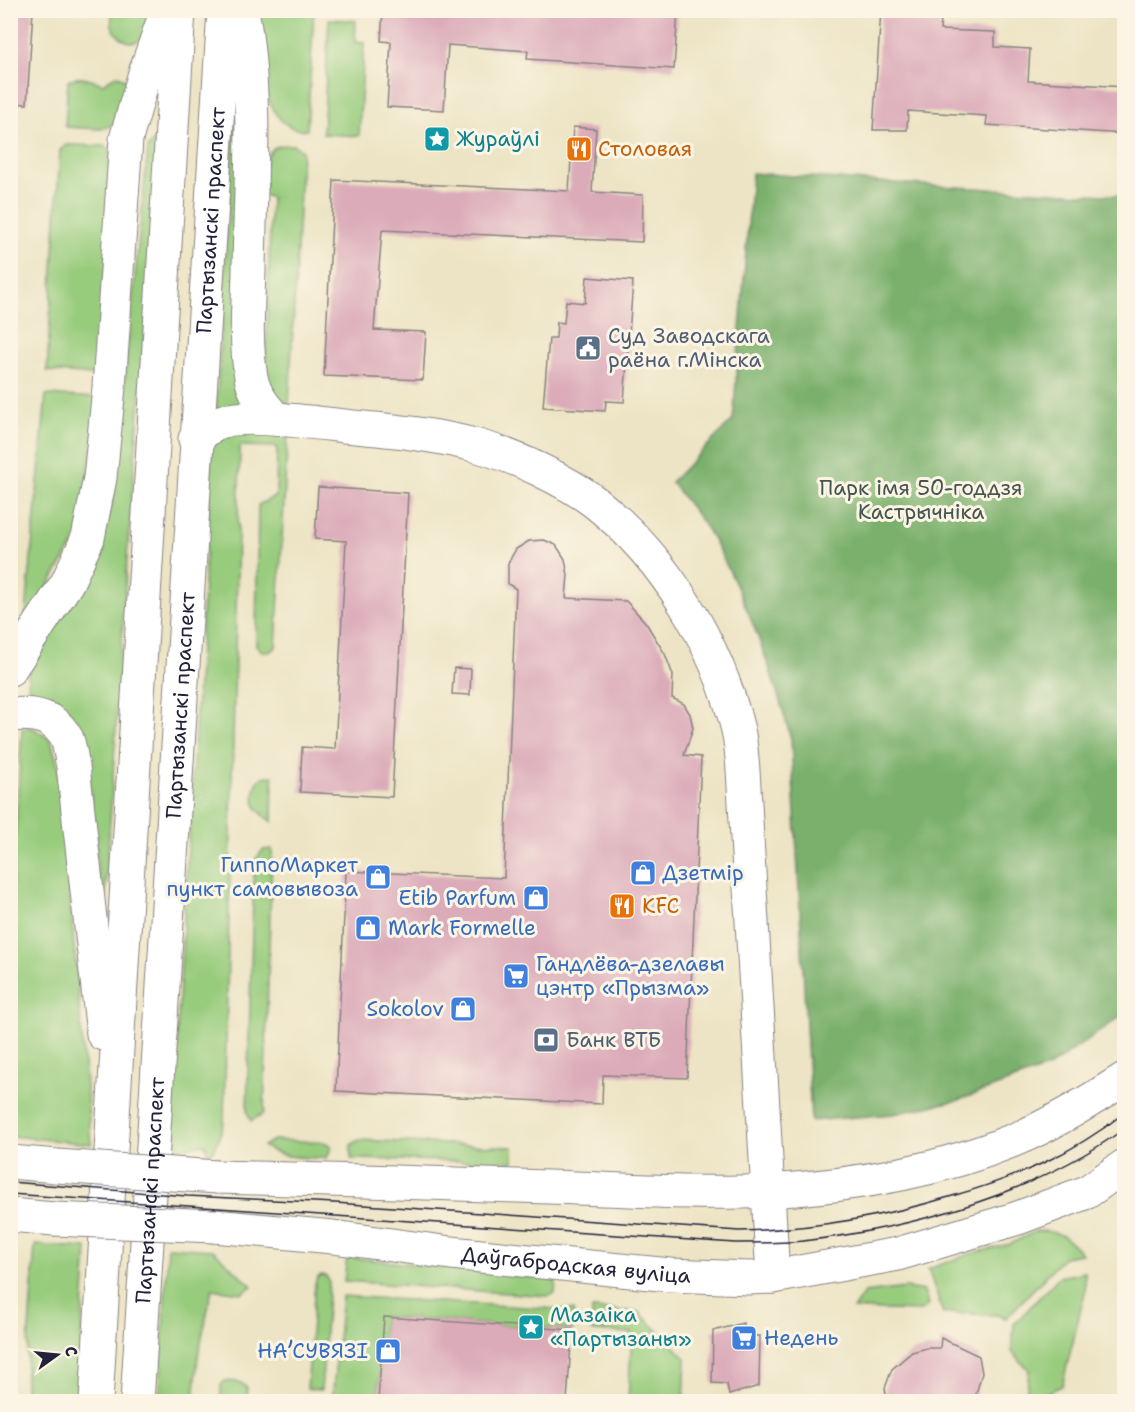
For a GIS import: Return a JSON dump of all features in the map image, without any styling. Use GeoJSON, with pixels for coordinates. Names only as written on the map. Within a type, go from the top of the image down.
{"type":"FeatureCollection","features":[{"type":"Feature","properties":{"kind":"main road"},"geometry":{"type":"LineString","coordinates":[[10,669],[67,583],[88,538],[100,478],[107,410],[126,139],[145,73],[167,10]]}},
{"type":"Feature","properties":{"kind":"main road","name":"Партызанскі праспект"},"geometry":{"type":"LineString","coordinates":[[96,1401],[179,10]]}},
{"type":"Feature","properties":{"kind":"main road","name":"Партызанскі праспект"},"geometry":{"type":"LineString","coordinates":[[136,1401],[195,439],[224,10]]}},
{"type":"Feature","properties":{"kind":"main road"},"geometry":{"type":"LineString","coordinates":[[242,10],[249,83],[251,138],[248,336],[251,377],[256,395],[276,419]]}},
{"type":"Feature","properties":{"kind":"main road"},"geometry":{"type":"LineString","coordinates":[[195,439],[218,422],[235,419],[276,419],[438,437],[479,446],[557,478],[594,502],[615,519],[648,555],[689,612],[715,662],[739,732],[773,1277]]}},
{"type":"Feature","properties":{"kind":"main road"},"geometry":{"type":"LineString","coordinates":[[10,715],[34,714],[51,719],[67,739],[73,766],[113,1126]]}},
{"type":"Feature","properties":{"kind":"main road"},"geometry":{"type":"LineString","coordinates":[[10,1162],[226,1177],[660,1191],[767,1191],[827,1186],[903,1174],[961,1158],[1015,1140],[1093,1099],[1125,1079]]}},
{"type":"Feature","properties":{"kind":"main road","name":"Даўгабродская вуліца"},"geometry":{"type":"LineString","coordinates":[[10,1215],[214,1226],[660,1274],[773,1277],[897,1254],[1018,1218],[1087,1192],[1125,1166]]}},
{"type":"Feature","properties":{"kind":"main road"},"geometry":{"type":"LineString","coordinates":[[226,1177],[255,1230]]}},
{"type":"Feature","properties":{"kind":"green space"},"geometry":{"type":"Polygon","coordinates":[[[112,11],[148,11],[146,29],[140,39],[136,42],[126,41],[117,34],[112,25],[112,11]]]}},
{"type":"Feature","properties":{"kind":"green space"},"geometry":{"type":"Polygon","coordinates":[[[255,11],[314,11],[307,130],[293,128],[281,120],[266,93],[259,58],[255,11]]]}},
{"type":"Feature","properties":{"kind":"green space"},"geometry":{"type":"Polygon","coordinates":[[[329,19],[356,21],[355,42],[364,43],[359,136],[323,134],[329,19]]]}},
{"type":"Feature","properties":{"kind":"green space"},"geometry":{"type":"Polygon","coordinates":[[[117,75],[134,84],[119,123],[102,129],[65,127],[68,81],[81,78],[103,84],[117,75]]]}},
{"type":"Feature","properties":{"kind":"green space"},"geometry":{"type":"Polygon","coordinates":[[[234,117],[238,119],[254,409],[216,412],[234,117]]]}},
{"type":"Feature","properties":{"kind":"green space"},"geometry":{"type":"Polygon","coordinates":[[[162,133],[128,543],[105,898],[100,895],[84,740],[67,714],[51,704],[29,697],[28,676],[33,656],[103,535],[112,504],[148,147],[162,133]]]}},
{"type":"Feature","properties":{"kind":"green space"},"geometry":{"type":"Polygon","coordinates":[[[66,145],[105,146],[113,154],[102,376],[47,371],[60,150],[66,145]]]}},
{"type":"Feature","properties":{"kind":"green space"},"geometry":{"type":"Polygon","coordinates":[[[294,145],[302,151],[289,405],[270,394],[265,383],[271,198],[261,193],[264,166],[269,153],[279,146],[294,145]]]}},
{"type":"Feature","properties":{"kind":"green space","name":"Парк імя 50-годдзя Кастрычніка"},"geometry":{"type":"Polygon","coordinates":[[[752,173],[1124,196],[1124,1014],[1049,1067],[959,1100],[893,1114],[811,1121],[791,739],[767,660],[735,583],[710,534],[671,482],[733,420],[752,173]]]}},
{"type":"Feature","properties":{"kind":"green space"},"geometry":{"type":"Polygon","coordinates":[[[46,395],[100,398],[78,537],[25,624],[46,395]]]}},
{"type":"Feature","properties":{"kind":"green space"},"geometry":{"type":"Polygon","coordinates":[[[288,430],[276,647],[268,652],[256,645],[258,505],[276,496],[277,447],[240,446],[224,1123],[215,1149],[208,1155],[205,1144],[170,1150],[212,450],[217,431],[288,430]]]}},
{"type":"Feature","properties":{"kind":"green space"},"geometry":{"type":"Polygon","coordinates":[[[31,727],[51,740],[59,770],[91,1144],[11,1136],[11,909],[22,729],[31,727]]]}},
{"type":"Feature","properties":{"kind":"green space"},"geometry":{"type":"Polygon","coordinates":[[[273,776],[272,822],[257,808],[254,796],[260,779],[273,776]]]}},
{"type":"Feature","properties":{"kind":"green space"},"geometry":{"type":"Polygon","coordinates":[[[272,849],[264,1113],[251,1121],[247,1111],[254,861],[263,850],[272,849]]]}},
{"type":"Feature","properties":{"kind":"green space"},"geometry":{"type":"Polygon","coordinates":[[[273,1140],[323,1142],[329,1144],[331,1148],[327,1158],[294,1157],[263,1146],[273,1140]]]}},
{"type":"Feature","properties":{"kind":"green space"},"geometry":{"type":"Polygon","coordinates":[[[359,1140],[513,1147],[513,1162],[351,1159],[351,1145],[359,1140]]]}},
{"type":"Feature","properties":{"kind":"green space"},"geometry":{"type":"Polygon","coordinates":[[[1036,1231],[1057,1233],[1072,1243],[1082,1254],[1064,1257],[1006,1318],[998,1315],[943,1313],[928,1269],[970,1254],[1010,1244],[1036,1231]]]}},
{"type":"Feature","properties":{"kind":"green space"},"geometry":{"type":"Polygon","coordinates":[[[35,1245],[87,1248],[77,1401],[24,1401],[35,1245]]]}},
{"type":"Feature","properties":{"kind":"green space"},"geometry":{"type":"Polygon","coordinates":[[[168,1247],[213,1250],[252,1286],[242,1293],[212,1289],[198,1356],[194,1401],[159,1401],[168,1247]]]}},
{"type":"Feature","properties":{"kind":"green space"},"geometry":{"type":"Polygon","coordinates":[[[347,1257],[556,1280],[555,1293],[549,1296],[344,1281],[347,1257]]]}},
{"type":"Feature","properties":{"kind":"green space"},"geometry":{"type":"Polygon","coordinates":[[[1085,1272],[1085,1292],[1062,1386],[1035,1398],[1027,1389],[1029,1370],[1012,1352],[1014,1324],[1059,1277],[1085,1272]]]}},
{"type":"Feature","properties":{"kind":"green space"},"geometry":{"type":"Polygon","coordinates":[[[321,1275],[326,1276],[329,1281],[324,1346],[310,1345],[315,1284],[321,1275]]]}},
{"type":"Feature","properties":{"kind":"green space"},"geometry":{"type":"Polygon","coordinates":[[[906,1288],[924,1291],[928,1305],[921,1311],[853,1309],[864,1293],[906,1288]]]}},
{"type":"Feature","properties":{"kind":"green space"},"geometry":{"type":"Polygon","coordinates":[[[342,1296],[574,1310],[572,1330],[384,1317],[378,1401],[332,1402],[342,1296]]]}},
{"type":"Feature","properties":{"kind":"green space"},"geometry":{"type":"Polygon","coordinates":[[[592,1309],[639,1312],[686,1358],[684,1401],[628,1401],[632,1333],[591,1331],[592,1309]]]}},
{"type":"Feature","properties":{"kind":"green space"},"geometry":{"type":"Polygon","coordinates":[[[310,1353],[324,1355],[321,1390],[307,1389],[310,1353]]]}},
{"type":"Feature","properties":{"kind":"green space"},"geometry":{"type":"Polygon","coordinates":[[[225,1381],[239,1382],[247,1387],[247,1401],[221,1401],[221,1385],[225,1381]]]}},
{"type":"Feature","properties":{"kind":"building"},"geometry":{"type":"Polygon","coordinates":[[[10,10],[33,10],[27,104],[10,103],[10,10]]]}},
{"type":"Feature","properties":{"kind":"building"},"geometry":{"type":"Polygon","coordinates":[[[383,10],[678,10],[674,69],[527,59],[528,51],[448,45],[444,110],[387,107],[391,42],[381,41],[383,10]]]}},
{"type":"Feature","properties":{"kind":"building"},"geometry":{"type":"Polygon","coordinates":[[[881,10],[942,10],[940,30],[995,32],[995,47],[1030,49],[1028,81],[1125,87],[1125,134],[986,125],[987,116],[908,111],[907,130],[873,130],[881,10]]]}},
{"type":"Feature","properties":{"kind":"building"},"geometry":{"type":"Polygon","coordinates":[[[573,127],[596,129],[592,192],[643,195],[642,242],[382,230],[374,330],[426,332],[423,380],[324,376],[334,180],[569,191],[573,127]]]}},
{"type":"Feature","properties":{"kind":"building"},"geometry":{"type":"Polygon","coordinates":[[[587,277],[633,281],[624,402],[606,401],[605,411],[543,407],[549,338],[556,338],[557,322],[564,323],[566,301],[585,303],[587,277]]]}},
{"type":"Feature","properties":{"kind":"building"},"geometry":{"type":"Polygon","coordinates":[[[318,487],[408,493],[392,797],[300,792],[302,747],[335,749],[346,541],[315,539],[318,487]]]}},
{"type":"Feature","properties":{"kind":"building","name":"Гандлёва-дзелавы цэнтр «Прызма»"},"geometry":{"type":"Polygon","coordinates":[[[544,540],[556,545],[565,559],[568,575],[566,598],[626,601],[646,623],[665,654],[673,675],[672,698],[684,704],[690,714],[693,728],[684,755],[701,757],[687,1078],[603,1075],[602,1104],[336,1091],[346,871],[504,878],[516,589],[508,584],[508,563],[516,549],[529,541],[544,540]]]}},
{"type":"Feature","properties":{"kind":"building"},"geometry":{"type":"Polygon","coordinates":[[[454,668],[471,669],[470,695],[452,694],[454,668]]]}},
{"type":"Feature","properties":{"kind":"building"},"geometry":{"type":"Polygon","coordinates":[[[384,1317],[572,1330],[567,1401],[378,1401],[384,1317]]]}},
{"type":"Feature","properties":{"kind":"building"},"geometry":{"type":"Polygon","coordinates":[[[743,1323],[744,1336],[760,1336],[759,1386],[729,1395],[727,1384],[712,1383],[713,1331],[743,1323]]]}},
{"type":"Feature","properties":{"kind":"building"},"geometry":{"type":"Polygon","coordinates":[[[941,1338],[979,1356],[982,1373],[974,1401],[887,1401],[885,1388],[892,1369],[912,1352],[927,1348],[940,1348],[941,1338]]]}},
{"type":"Feature","properties":{"kind":"tram line"},"geometry":{"type":"LineString","coordinates":[[10,1182],[187,1196],[335,1203],[739,1231],[766,1230],[846,1221],[973,1190],[1041,1164],[1083,1142],[1124,1113]]}},
{"type":"Feature","properties":{"kind":"tram line"},"geometry":{"type":"LineString","coordinates":[[10,1194],[735,1243],[786,1242],[887,1227],[971,1205],[1051,1172],[1089,1152],[1124,1129]]}},
{"type":"Feature","properties":{"kind":"place","name":"Жураўлі"},"geometry":{"type":"Point","coordinates":[437,139]}},
{"type":"Feature","properties":{"kind":"place","name":"Столовая"},"geometry":{"type":"Point","coordinates":[579,149]}},
{"type":"Feature","properties":{"kind":"place","name":"Суд Заводскага раёна г.Мінска"},"geometry":{"type":"Point","coordinates":[588,348]}},
{"type":"Feature","properties":{"kind":"place","name":"Дзетмір"},"geometry":{"type":"Point","coordinates":[643,873]}},
{"type":"Feature","properties":{"kind":"place","name":"ГиппоМаркет пункт самовывоза"},"geometry":{"type":"Point","coordinates":[378,877]}},
{"type":"Feature","properties":{"kind":"place","name":"Etib Parfum"},"geometry":{"type":"Point","coordinates":[536,898]}},
{"type":"Feature","properties":{"kind":"place","name":"KFC"},"geometry":{"type":"Point","coordinates":[622,906]}},
{"type":"Feature","properties":{"kind":"place","name":"Mark Formelle"},"geometry":{"type":"Point","coordinates":[368,928]}},
{"type":"Feature","properties":{"kind":"place","name":"Гандлёва-дзелавы цэнтр «Прызма»"},"geometry":{"type":"Point","coordinates":[516,976]}},
{"type":"Feature","properties":{"kind":"place","name":"Sokolov"},"geometry":{"type":"Point","coordinates":[463,1009]}},
{"type":"Feature","properties":{"kind":"place","name":"Банк ВТБ"},"geometry":{"type":"Point","coordinates":[546,1040]}},
{"type":"Feature","properties":{"kind":"place","name":"Мазаіка «Партызаны»"},"geometry":{"type":"Point","coordinates":[531,1327]}},
{"type":"Feature","properties":{"kind":"place","name":"Недень"},"geometry":{"type":"Point","coordinates":[744,1338]}},
{"type":"Feature","properties":{"kind":"place","name":"НАʼСУВЯЗІ"},"geometry":{"type":"Point","coordinates":[388,1351]}}]}
